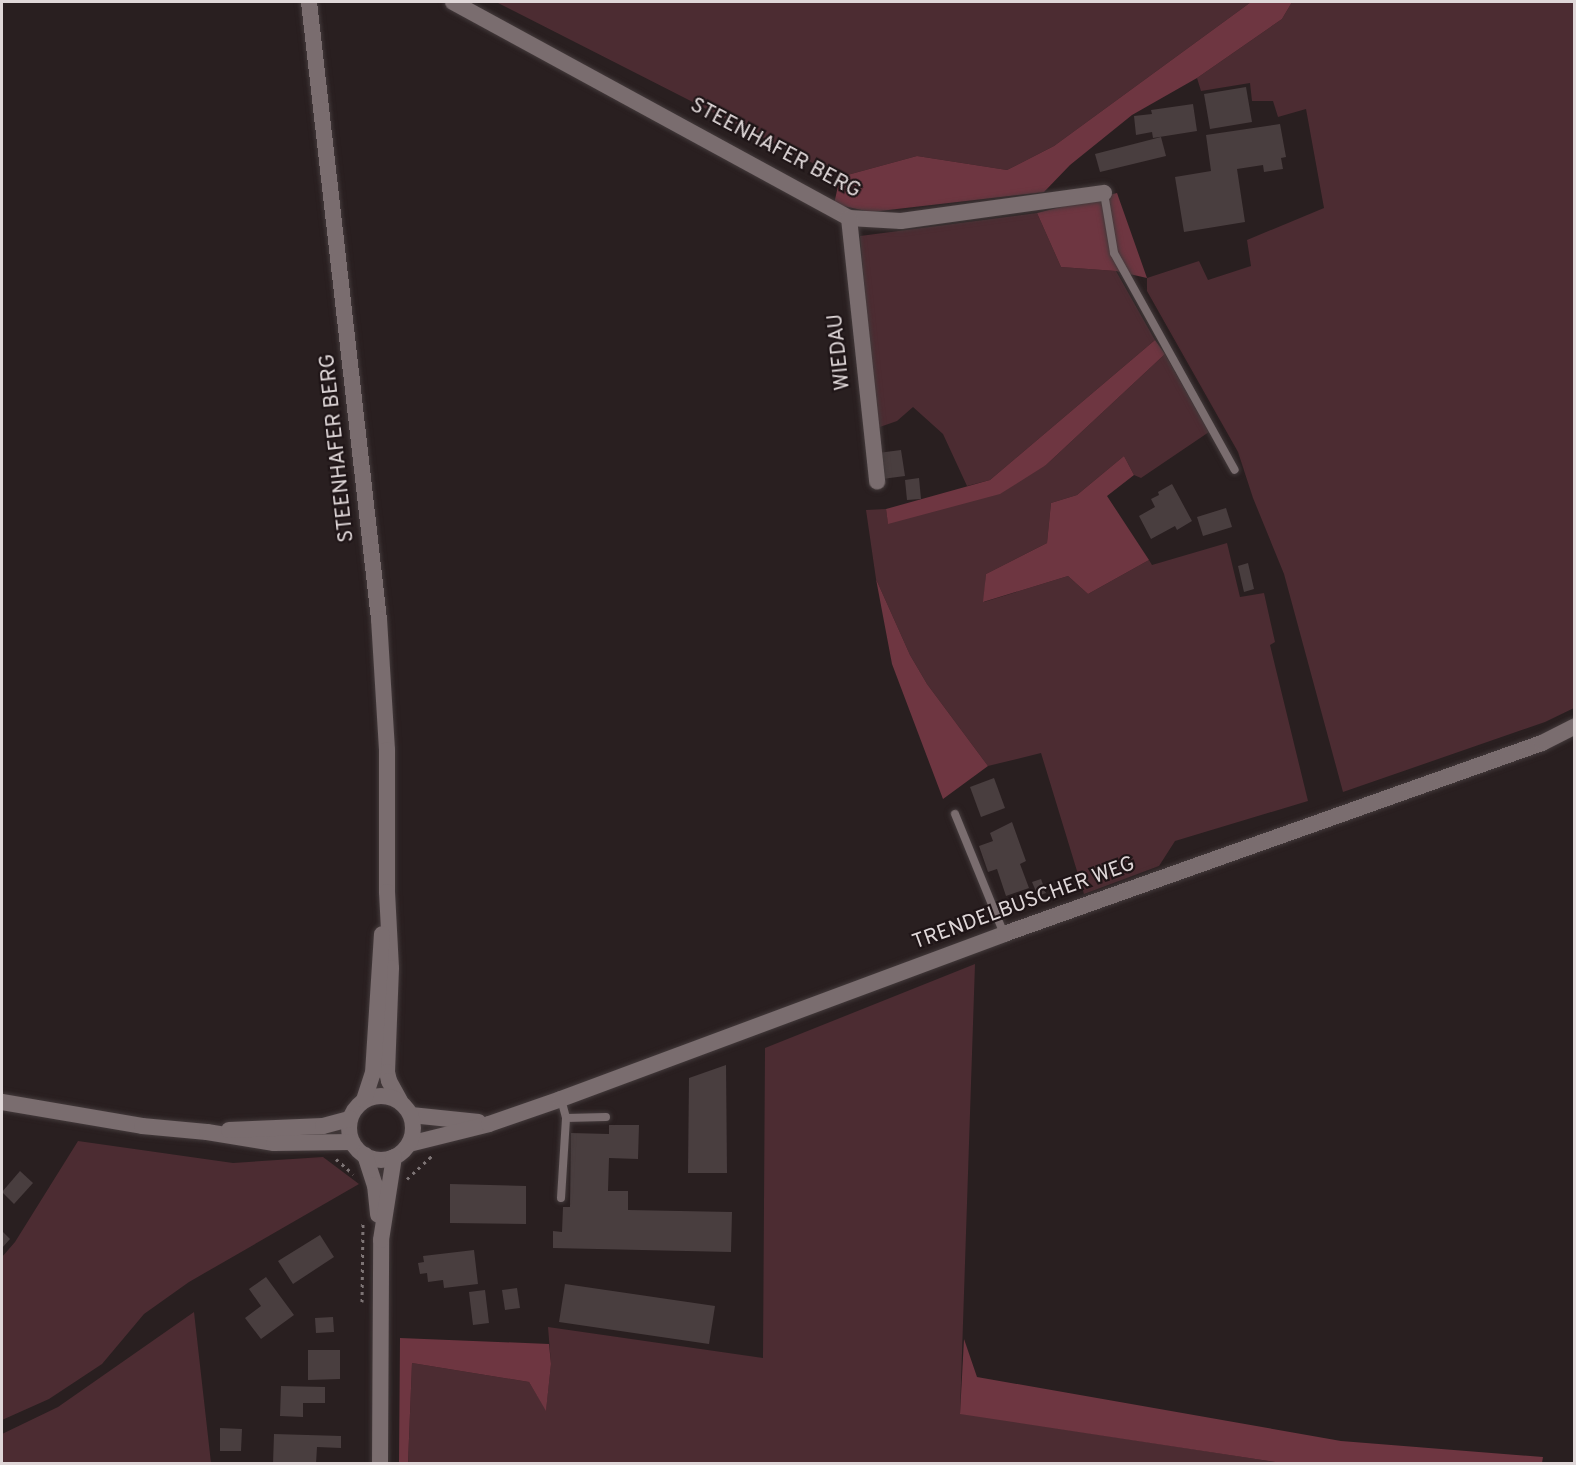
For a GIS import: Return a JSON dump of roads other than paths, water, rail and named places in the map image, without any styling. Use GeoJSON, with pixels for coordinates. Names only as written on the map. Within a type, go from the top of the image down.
{"type":"FeatureCollection","features":[{"type":"Feature","properties":{"kind":"street","name":"STEENHAFER BERG"},"geometry":{"type":"LineString","coordinates":[[309,2],[379,619],[387,750],[387,892],[391,968],[387,1072],[389,1081],[400,1101]]}},
{"type":"Feature","properties":{"kind":"street","name":"STEENHAFER BERG"},"geometry":{"type":"LineString","coordinates":[[453,2],[849,218],[901,221],[1104,193]]}},
{"type":"Feature","properties":{"kind":"street","name":"WIEDAU"},"geometry":{"type":"LineString","coordinates":[[849,218],[877,482]]}},
{"type":"Feature","properties":{"kind":"street","name":"TRENDELBUSCHER WEG"},"geometry":{"type":"LineString","coordinates":[[409,1144],[489,1124],[561,1099],[1004,934],[1542,743],[1575,727]]}},
{"type":"Feature","properties":{"kind":"street","name":"STEENHAFER BERG"},"geometry":{"type":"LineString","coordinates":[[364,1100],[373,1073],[378,966],[387,892]]}},
{"type":"Feature","properties":{"kind":"street"},"geometry":{"type":"LineString","coordinates":[[377,1095],[400,1101],[411,1115],[414,1128],[404,1152],[394,1157],[376,1159],[365,1155],[352,1142],[349,1131],[350,1119],[356,1108],[364,1100],[377,1095]]}},
{"type":"Feature","properties":{"kind":"street"},"geometry":{"type":"LineString","coordinates":[[2,1102],[142,1126],[207,1132],[274,1143],[352,1142]]}},
{"type":"Feature","properties":{"kind":"street","name":"TRENDELBUSCHER WEG"},"geometry":{"type":"LineString","coordinates":[[411,1115],[489,1124]]}},
{"type":"Feature","properties":{"kind":"street"},"geometry":{"type":"LineString","coordinates":[[207,1132],[323,1126],[350,1119]]}},
{"type":"Feature","properties":{"kind":"street"},"geometry":{"type":"LineString","coordinates":[[365,1155],[375,1185],[381,1240],[380,1464]]}},
{"type":"Feature","properties":{"kind":"street"},"geometry":{"type":"LineString","coordinates":[[381,1240],[394,1157]]}},
{"type":"Feature","properties":{"kind":"lane"},"geometry":{"type":"LineString","coordinates":[[1104,193],[1114,254],[1235,470]]}},
{"type":"Feature","properties":{"kind":"lane"},"geometry":{"type":"LineString","coordinates":[[955,814],[1004,934]]}},
{"type":"Feature","properties":{"kind":"lane"},"geometry":{"type":"LineString","coordinates":[[561,1099],[566,1118],[561,1198]]}},
{"type":"Feature","properties":{"kind":"lane"},"geometry":{"type":"LineString","coordinates":[[566,1118],[606,1118]]}}]}
